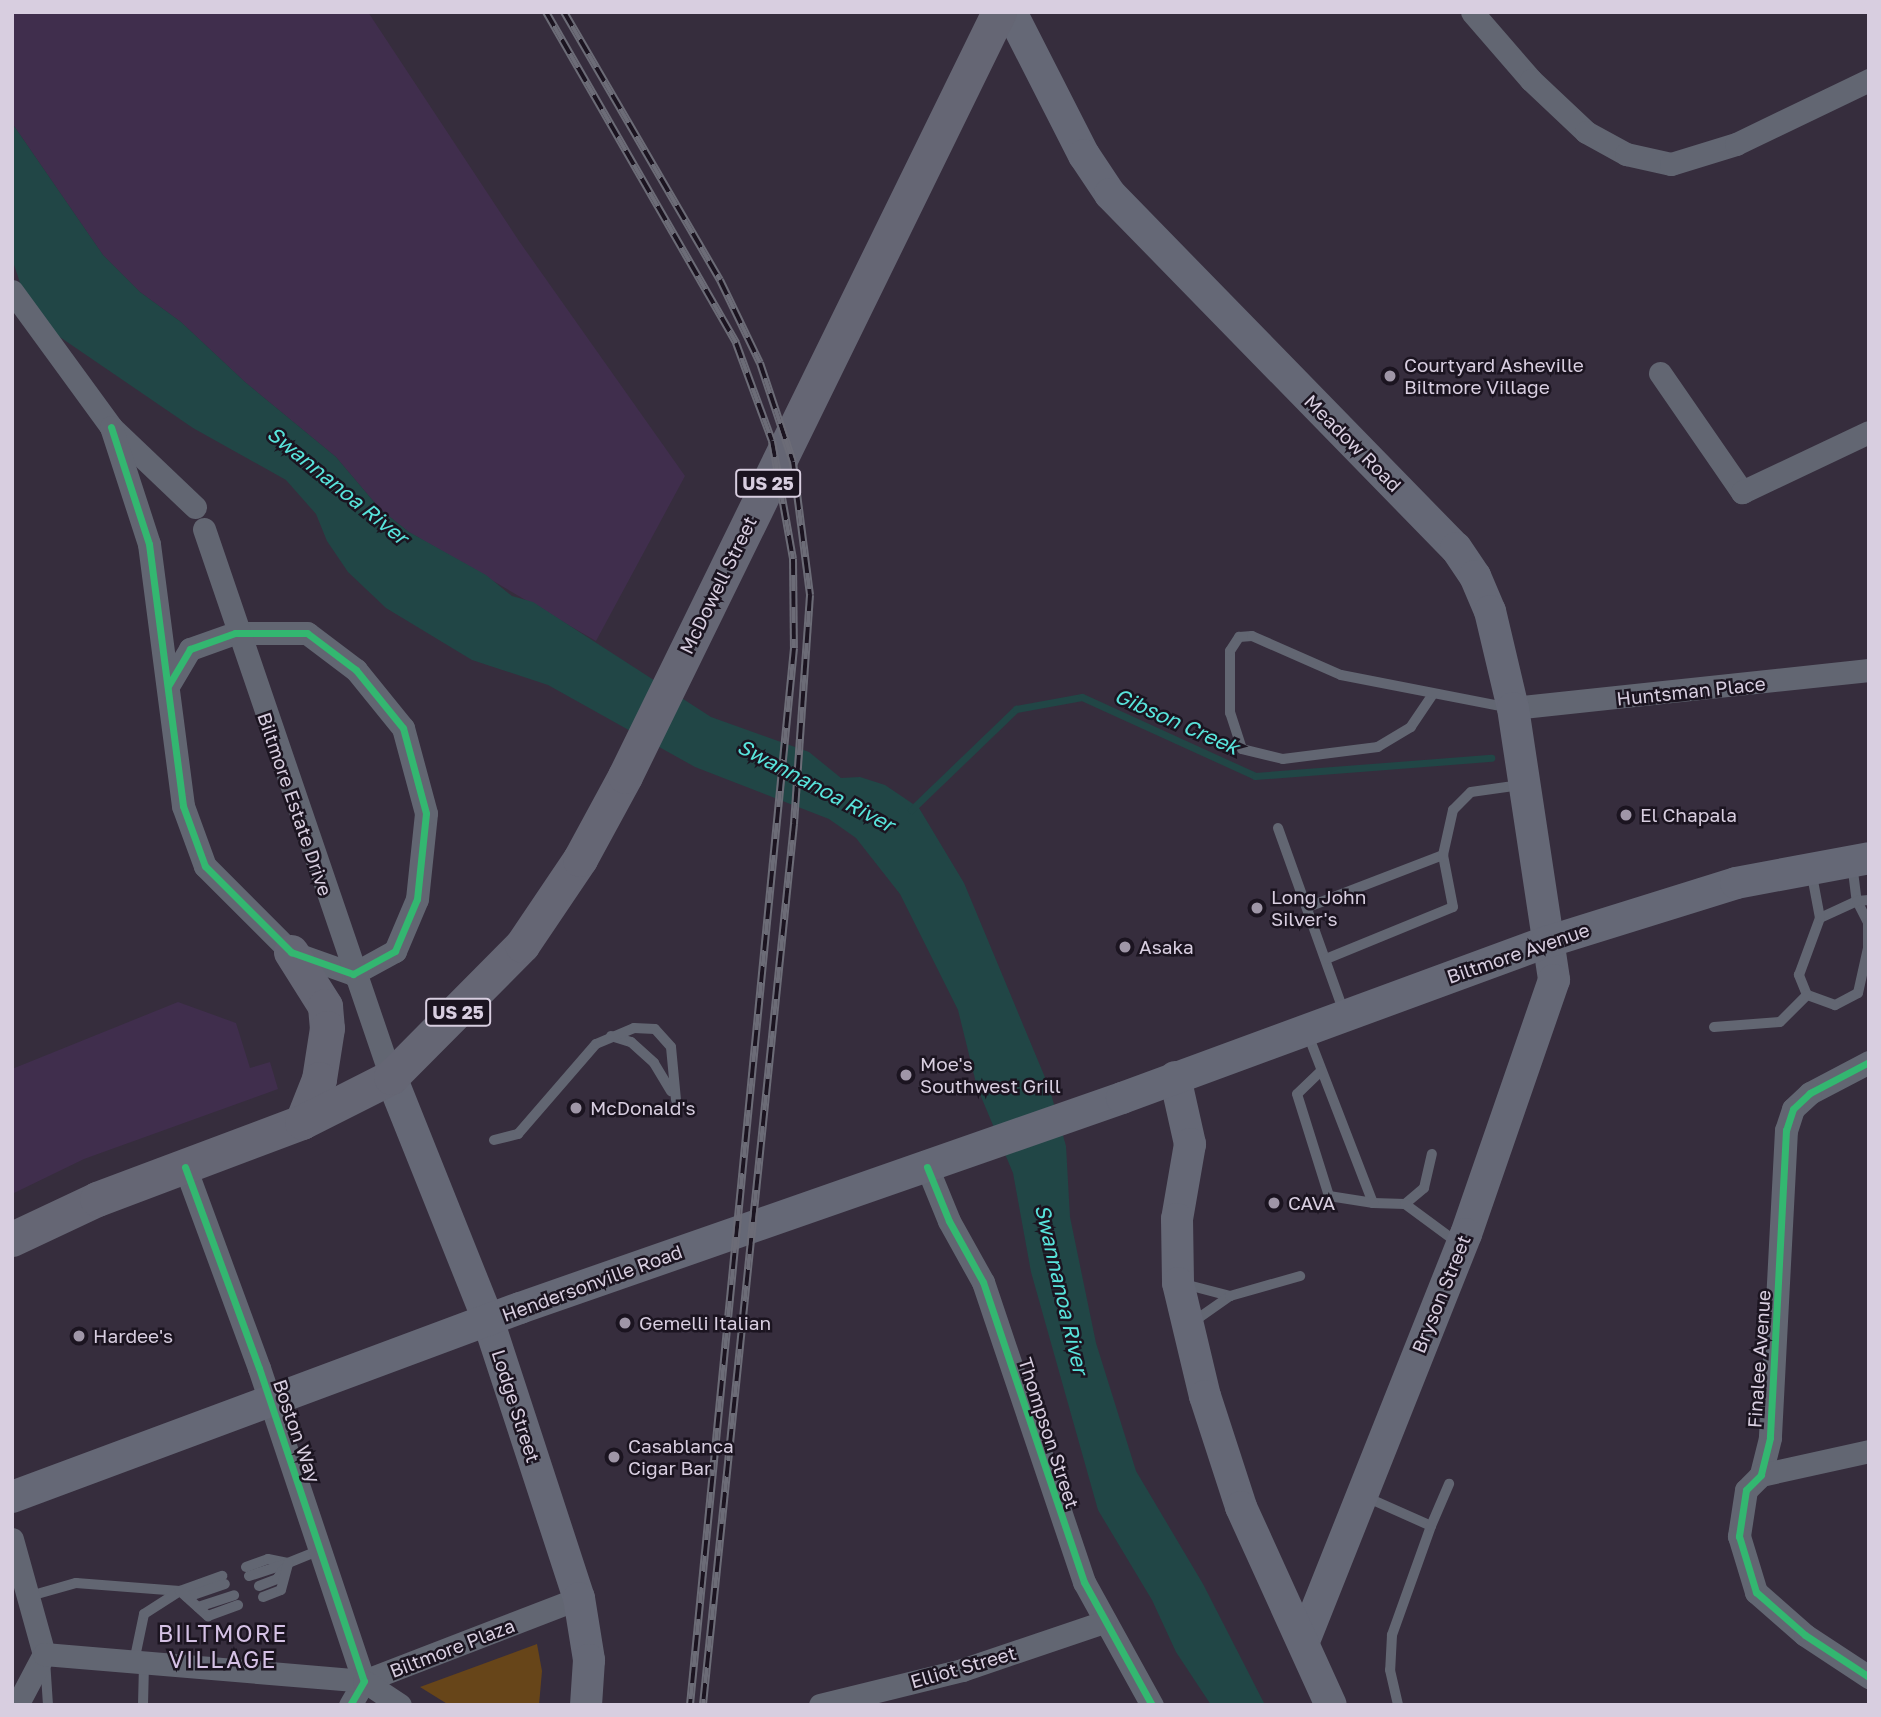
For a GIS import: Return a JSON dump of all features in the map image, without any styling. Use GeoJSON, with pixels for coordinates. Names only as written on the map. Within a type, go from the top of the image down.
{"type":"FeatureCollection","features":[{"type":"Feature","properties":{"kind":"main road","name":"McDowell Street"},"geometry":{"type":"LineString","coordinates":[[391,1077],[522,945],[580,859],[625,776],[999,12]]}},
{"type":"Feature","properties":{"kind":"main road","name":"Meadow Road"},"geometry":{"type":"LineString","coordinates":[[1011,12],[1084,155],[1110,194],[1456,548],[1475,576],[1490,611],[1513,708],[1547,942]]}},
{"type":"Feature","properties":{"kind":"main road","name":"Biltmore Avenue"},"geometry":{"type":"LineString","coordinates":[[1175,1077],[1547,942],[1736,883],[1860,859]]}},
{"type":"Feature","properties":{"kind":"main road","name":"Bryson Street"},"geometry":{"type":"LineString","coordinates":[[1304,1641],[1360,1494],[1461,1247],[1554,980],[1547,942]]}},
{"type":"Feature","properties":{"kind":"main road"},"geometry":{"type":"LineString","coordinates":[[290,952],[325,1006],[327,1028],[319,1079],[302,1122]]}},
{"type":"Feature","properties":{"kind":"main road","name":"US 25"},"geometry":{"type":"LineString","coordinates":[[12,1239],[97,1199],[302,1122],[391,1077]]}},
{"type":"Feature","properties":{"kind":"main road","name":"Lodge Street"},"geometry":{"type":"LineString","coordinates":[[391,1077],[488,1320],[579,1598],[589,1660],[586,1705]]}},
{"type":"Feature","properties":{"kind":"main road"},"geometry":{"type":"LineString","coordinates":[[1175,1077],[1189,1144],[1177,1219],[1178,1283],[1188,1326],[1241,1507],[1285,1612],[1304,1641],[1331,1705]]}},
{"type":"Feature","properties":{"kind":"main road","name":"Hendersonville Road"},"geometry":{"type":"LineString","coordinates":[[12,1497],[775,1216],[927,1167],[1175,1077]]}},
{"type":"Feature","properties":{"kind":"street"},"geometry":{"type":"LineString","coordinates":[[1472,12],[1531,80],[1586,132],[1626,155],[1671,164],[1736,144],[1869,80]]}},
{"type":"Feature","properties":{"kind":"street"},"geometry":{"type":"LineString","coordinates":[[12,290],[111,427],[195,507]]}},
{"type":"Feature","properties":{"kind":"street"},"geometry":{"type":"LineString","coordinates":[[1660,373],[1742,492],[1869,432]]}},
{"type":"Feature","properties":{"kind":"street"},"geometry":{"type":"LineString","coordinates":[[111,427],[149,544],[183,806],[205,866],[290,952],[353,974],[395,951],[417,899],[426,813],[403,728],[356,670],[307,633],[235,633],[190,649],[168,686]]}},
{"type":"Feature","properties":{"kind":"street","name":"Biltmore Estate Drive"},"geometry":{"type":"LineString","coordinates":[[204,530],[235,633],[391,1077]]}},
{"type":"Feature","properties":{"kind":"street","name":"Huntsman Place"},"geometry":{"type":"LineString","coordinates":[[1513,708],[1869,670]]}},
{"type":"Feature","properties":{"kind":"street","name":"Finalee Avenue"},"geometry":{"type":"LineString","coordinates":[[1869,1062],[1810,1093],[1793,1109],[1786,1130],[1777,1356],[1770,1438],[1761,1475],[1746,1490],[1739,1536],[1756,1592],[1805,1635],[1869,1677]]}},
{"type":"Feature","properties":{"kind":"street","name":"Boston Way"},"geometry":{"type":"LineString","coordinates":[[185,1167],[270,1402],[364,1681]]}},
{"type":"Feature","properties":{"kind":"street","name":"Thompson Street"},"geometry":{"type":"LineString","coordinates":[[927,1167],[949,1221],[983,1282],[1065,1531],[1104,1622],[1152,1705]]}},
{"type":"Feature","properties":{"kind":"street"},"geometry":{"type":"LineString","coordinates":[[1761,1475],[1869,1451]]}},
{"type":"Feature","properties":{"kind":"street"},"geometry":{"type":"LineString","coordinates":[[12,1539],[44,1654],[17,1705]]}},
{"type":"Feature","properties":{"kind":"street","name":"Biltmore Plaza"},"geometry":{"type":"LineString","coordinates":[[364,1681],[579,1598]]}},
{"type":"Feature","properties":{"kind":"street","name":"Elliot Street"},"geometry":{"type":"LineString","coordinates":[[820,1705],[962,1670],[1104,1622]]}},
{"type":"Feature","properties":{"kind":"street"},"geometry":{"type":"LineString","coordinates":[[44,1654],[364,1681],[350,1705]]}},
{"type":"Feature","properties":{"kind":"street","name":"Biltmore Plaza"},"geometry":{"type":"LineString","coordinates":[[364,1681],[400,1705]]}},
{"type":"Feature","properties":{"kind":"lane"},"geometry":{"type":"LineString","coordinates":[[1433,694],[1411,727],[1378,747],[1283,759],[1242,749],[1230,713],[1230,652],[1239,637],[1252,636],[1341,675],[1513,708]]}},
{"type":"Feature","properties":{"kind":"lane"},"geometry":{"type":"LineString","coordinates":[[1326,959],[1453,907],[1443,855],[1453,810],[1471,792],[1523,784]]}},
{"type":"Feature","properties":{"kind":"lane"},"geometry":{"type":"LineString","coordinates":[[1278,828],[1345,1015]]}},
{"type":"Feature","properties":{"kind":"lane"},"geometry":{"type":"LineString","coordinates":[[1308,907],[1443,855]]}},
{"type":"Feature","properties":{"kind":"lane"},"geometry":{"type":"LineString","coordinates":[[1810,868],[1820,918],[1799,975],[1807,995],[1835,1005],[1858,993],[1868,948],[1868,923],[1863,900],[1860,859]]}},
{"type":"Feature","properties":{"kind":"lane"},"geometry":{"type":"LineString","coordinates":[[1820,918],[1863,900]]}},
{"type":"Feature","properties":{"kind":"lane"},"geometry":{"type":"LineString","coordinates":[[1714,1027],[1780,1022],[1807,995]]}},
{"type":"Feature","properties":{"kind":"lane"},"geometry":{"type":"LineString","coordinates":[[494,1140],[518,1134],[608,1036],[634,1028],[655,1029],[665,1037],[671,1048],[676,1100],[654,1063],[631,1042],[608,1036]]}},
{"type":"Feature","properties":{"kind":"lane"},"geometry":{"type":"LineString","coordinates":[[1306,1029],[1373,1203]]}},
{"type":"Feature","properties":{"kind":"lane"},"geometry":{"type":"LineString","coordinates":[[1321,1071],[1297,1094],[1329,1196],[1373,1203],[1405,1204],[1461,1247]]}},
{"type":"Feature","properties":{"kind":"lane"},"geometry":{"type":"LineString","coordinates":[[1405,1204],[1423,1188],[1432,1154]]}},
{"type":"Feature","properties":{"kind":"lane"},"geometry":{"type":"LineString","coordinates":[[1188,1326],[1230,1296],[1300,1276]]}},
{"type":"Feature","properties":{"kind":"lane"},"geometry":{"type":"LineString","coordinates":[[1178,1283],[1230,1296]]}},
{"type":"Feature","properties":{"kind":"lane"},"geometry":{"type":"LineString","coordinates":[[1398,1705],[1390,1670],[1392,1635],[1449,1484]]}},
{"type":"Feature","properties":{"kind":"lane"},"geometry":{"type":"LineString","coordinates":[[1360,1494],[1431,1526]]}},
{"type":"Feature","properties":{"kind":"lane"},"geometry":{"type":"LineString","coordinates":[[247,1572],[268,1559],[288,1563],[320,1550]]}},
{"type":"Feature","properties":{"kind":"lane"},"geometry":{"type":"LineString","coordinates":[[261,1591],[277,1580],[288,1563]]}},
{"type":"Feature","properties":{"kind":"lane"},"geometry":{"type":"LineString","coordinates":[[143,1705],[139,1662],[144,1614],[183,1594],[224,1580]]}},
{"type":"Feature","properties":{"kind":"lane"},"geometry":{"type":"LineString","coordinates":[[30,1596],[76,1583],[183,1594],[208,1616],[236,1600]]}},
{"type":"Feature","properties":{"kind":"lane"},"geometry":{"type":"LineString","coordinates":[[44,1654],[48,1705]]}},
{"type":"Feature","properties":{"kind":"shaded area"},"geometry":{"type":"Polygon","coordinates":[[[12,12],[368,12],[519,241],[685,476],[596,641],[409,532],[380,509],[336,457],[245,382],[181,322],[140,292],[103,255],[12,123],[12,12]]]}},
{"type":"Feature","properties":{"kind":"shaded area"},"geometry":{"type":"Polygon","coordinates":[[[178,1002],[236,1023],[250,1068],[270,1062],[278,1089],[84,1159],[12,1194],[12,1069],[178,1002]]]}},
{"type":"Feature","properties":{"kind":"shaded area"},"geometry":{"type":"Polygon","coordinates":[[[537,1644],[542,1671],[539,1705],[449,1705],[420,1687],[537,1644]]]}},
{"type":"Feature","properties":{"kind":"water","name":"Swannanoa River"},"geometry":{"type":"Polygon","coordinates":[[[12,123],[103,255],[140,292],[181,322],[245,382],[336,457],[380,509],[409,532],[486,575],[512,596],[533,602],[711,717],[809,752],[841,778],[860,777],[885,785],[919,808],[964,883],[1049,1087],[1066,1146],[1070,1217],[1096,1343],[1136,1471],[1203,1584],[1265,1705],[1211,1705],[1176,1652],[1152,1600],[1098,1510],[1031,1272],[1013,1173],[977,1087],[958,1010],[900,894],[856,838],[829,819],[695,767],[548,685],[472,660],[386,608],[348,572],[327,541],[316,514],[286,480],[193,428],[32,318],[12,259],[12,123]]]}},
{"type":"Feature","properties":{"kind":"waterway","name":"Gibson Creek"},"geometry":{"type":"LineString","coordinates":[[911,810],[1016,709],[1082,697],[1255,776],[1491,758]]}},
{"type":"Feature","properties":{"kind":"railway"},"geometry":{"type":"LineString","coordinates":[[546,12],[736,343],[772,441],[793,559],[794,648],[690,1705]]}},
{"type":"Feature","properties":{"kind":"railway"},"geometry":{"type":"LineString","coordinates":[[564,12],[720,280],[760,363],[793,462],[810,595],[794,824],[703,1705]]}},
{"type":"Feature","properties":{"kind":"cycle path"},"geometry":{"type":"LineString","coordinates":[[111,427],[149,544],[183,806],[205,866],[291,952],[353,974],[395,951],[417,899],[426,813],[403,728],[356,670],[307,633],[235,633],[190,649],[168,686]]}},
{"type":"Feature","properties":{"kind":"cycle path"},"geometry":{"type":"LineString","coordinates":[[1869,1062],[1810,1093],[1793,1109],[1786,1130],[1770,1438],[1761,1475],[1746,1490],[1739,1536],[1756,1592],[1805,1635],[1869,1677]]}},
{"type":"Feature","properties":{"kind":"cycle path"},"geometry":{"type":"LineString","coordinates":[[185,1167],[259,1368],[364,1681],[350,1705]]}},
{"type":"Feature","properties":{"kind":"cycle path"},"geometry":{"type":"LineString","coordinates":[[927,1167],[949,1221],[983,1282],[1084,1582],[1152,1705]]}},
{"type":"Feature","properties":{"kind":"place","name":"Courtyard Asheville Biltmore Village"},"geometry":{"type":"Point","coordinates":[1390,376]}},
{"type":"Feature","properties":{"kind":"place","name":"El Chapala"},"geometry":{"type":"Point","coordinates":[1626,815]}},
{"type":"Feature","properties":{"kind":"place","name":"Long John Silver's"},"geometry":{"type":"Point","coordinates":[1257,908]}},
{"type":"Feature","properties":{"kind":"place","name":"Asaka"},"geometry":{"type":"Point","coordinates":[1125,947]}},
{"type":"Feature","properties":{"kind":"place","name":"Moe's Southwest Grill"},"geometry":{"type":"Point","coordinates":[906,1075]}},
{"type":"Feature","properties":{"kind":"place","name":"McDonald's"},"geometry":{"type":"Point","coordinates":[576,1108]}},
{"type":"Feature","properties":{"kind":"place","name":"CAVA"},"geometry":{"type":"Point","coordinates":[1274,1203]}},
{"type":"Feature","properties":{"kind":"place","name":"Gemelli Italian"},"geometry":{"type":"Point","coordinates":[625,1323]}},
{"type":"Feature","properties":{"kind":"place","name":"Hardee's"},"geometry":{"type":"Point","coordinates":[79,1336]}},
{"type":"Feature","properties":{"kind":"place","name":"Casablanca Cigar Bar"},"geometry":{"type":"Point","coordinates":[614,1457]}},
{"type":"Feature","properties":{"kind":"district","name":"BILTMORE VILLAGE"},"geometry":{"type":"Point","coordinates":[223,1646]}}]}
